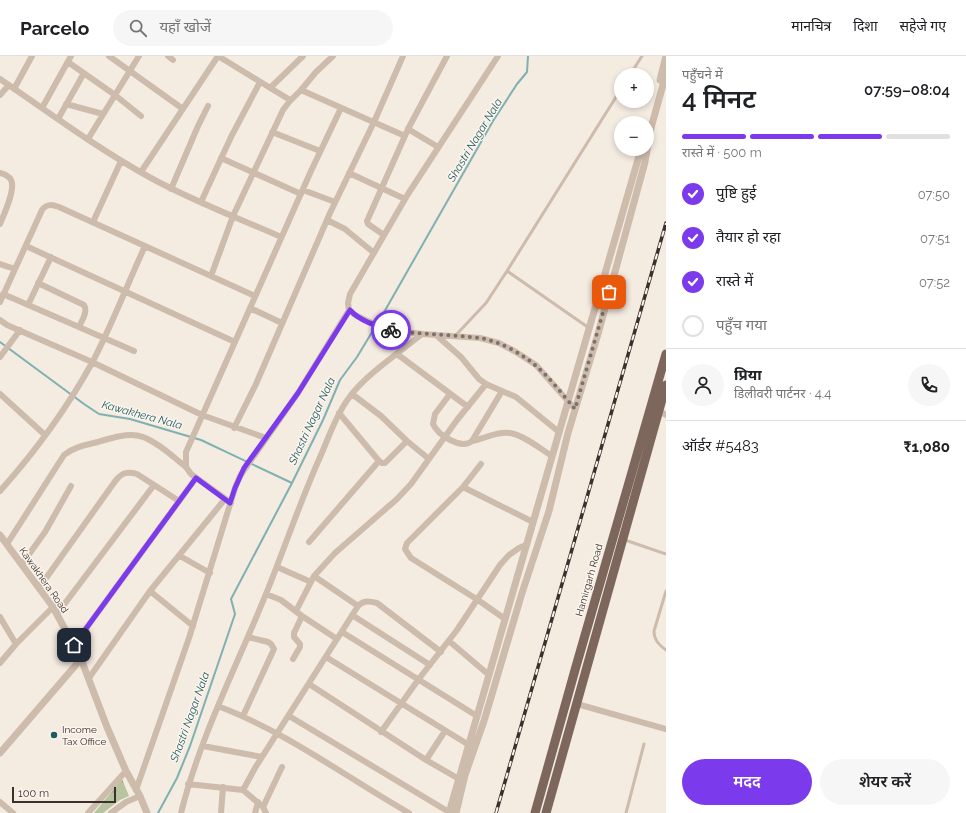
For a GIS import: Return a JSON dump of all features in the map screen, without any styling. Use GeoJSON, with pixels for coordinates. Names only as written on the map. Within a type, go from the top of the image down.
{"type":"FeatureCollection","features":[{"type":"Feature","properties":{"kind":"main road","name":"Hamirgarh Road"},"geometry":{"type":"LineString","coordinates":[[535,813],[666,354]]}},
{"type":"Feature","properties":{"kind":"main road"},"geometry":{"type":"LineString","coordinates":[[546,813],[623,539],[662,413],[665,390]]}},
{"type":"Feature","properties":{"kind":"street"},"geometry":{"type":"LineString","coordinates":[[0,95],[12,87],[32,56]]}},
{"type":"Feature","properties":{"kind":"street"},"geometry":{"type":"LineString","coordinates":[[109,56],[183,109]]}},
{"type":"Feature","properties":{"kind":"street"},"geometry":{"type":"LineString","coordinates":[[88,139],[139,56]]}},
{"type":"Feature","properties":{"kind":"street"},"geometry":{"type":"LineString","coordinates":[[168,56],[173,60]]}},
{"type":"Feature","properties":{"kind":"street"},"geometry":{"type":"LineString","coordinates":[[141,172],[218,56],[290,100]]}},
{"type":"Feature","properties":{"kind":"street"},"geometry":{"type":"LineString","coordinates":[[270,88],[303,56]]}},
{"type":"Feature","properties":{"kind":"street"},"geometry":{"type":"LineString","coordinates":[[211,276],[233,216],[283,110],[290,100],[333,56]]}},
{"type":"Feature","properties":{"kind":"street"},"geometry":{"type":"LineString","coordinates":[[234,428],[256,384],[335,202],[404,56]]}},
{"type":"Feature","properties":{"kind":"street"},"geometry":{"type":"LineString","coordinates":[[384,235],[366,222],[408,129],[448,56]]}},
{"type":"Feature","properties":{"kind":"street"},"geometry":{"type":"LineString","coordinates":[[498,56],[438,146],[405,199],[350,294],[348,303],[350,310],[355,315],[380,327],[422,334],[480,338],[499,344],[516,352],[536,365],[575,409]]}},
{"type":"Feature","properties":{"kind":"street"},"geometry":{"type":"LineString","coordinates":[[650,116],[666,56]]}},
{"type":"Feature","properties":{"kind":"street"},"geometry":{"type":"LineString","coordinates":[[42,108],[69,59],[84,73],[141,116]]}},
{"type":"Feature","properties":{"kind":"street"},"geometry":{"type":"LineString","coordinates":[[58,119],[84,73]]}},
{"type":"Feature","properties":{"kind":"street"},"geometry":{"type":"LineString","coordinates":[[452,813],[486,714],[522,593],[549,511],[575,409],[598,334],[645,162],[651,128],[666,74]]}},
{"type":"Feature","properties":{"kind":"street"},"geometry":{"type":"LineString","coordinates":[[0,79],[121,161],[171,189],[282,237]]}},
{"type":"Feature","properties":{"kind":"street"},"geometry":{"type":"LineString","coordinates":[[201,202],[221,158],[260,82]]}},
{"type":"Feature","properties":{"kind":"street"},"geometry":{"type":"LineString","coordinates":[[301,90],[405,136]]}},
{"type":"Feature","properties":{"kind":"street"},"geometry":{"type":"LineString","coordinates":[[66,104],[103,114]]}},
{"type":"Feature","properties":{"kind":"street"},"geometry":{"type":"LineString","coordinates":[[171,189],[208,106]]}},
{"type":"Feature","properties":{"kind":"street"},"geometry":{"type":"LineString","coordinates":[[186,467],[186,452],[190,442],[320,151],[341,108]]}},
{"type":"Feature","properties":{"kind":"street"},"geometry":{"type":"LineString","coordinates":[[408,129],[438,146]]}},
{"type":"Feature","properties":{"kind":"street"},"geometry":{"type":"LineString","coordinates":[[272,132],[320,151]]}},
{"type":"Feature","properties":{"kind":"street"},"geometry":{"type":"LineString","coordinates":[[452,813],[459,779],[639,156]]}},
{"type":"Feature","properties":{"kind":"street"},"geometry":{"type":"LineString","coordinates":[[221,158],[302,192],[335,202]]}},
{"type":"Feature","properties":{"kind":"street"},"geometry":{"type":"LineString","coordinates":[[93,222],[121,161]]}},
{"type":"Feature","properties":{"kind":"street"},"geometry":{"type":"LineString","coordinates":[[0,173],[11,180],[12,186],[0,224]]}},
{"type":"Feature","properties":{"kind":"street"},"geometry":{"type":"LineString","coordinates":[[349,173],[405,199]]}},
{"type":"Feature","properties":{"kind":"street"},"geometry":{"type":"LineString","coordinates":[[0,302],[42,210],[46,206],[52,205],[93,222],[255,296]]}},
{"type":"Feature","properties":{"kind":"street"},"geometry":{"type":"LineString","coordinates":[[327,220],[345,229],[374,252]]}},
{"type":"Feature","properties":{"kind":"street"},"geometry":{"type":"LineString","coordinates":[[26,246],[235,342]]}},
{"type":"Feature","properties":{"kind":"street"},"geometry":{"type":"LineString","coordinates":[[0,491],[34,451],[67,403],[92,362],[145,246]]}},
{"type":"Feature","properties":{"kind":"street"},"geometry":{"type":"LineString","coordinates":[[28,305],[51,257]]}},
{"type":"Feature","properties":{"kind":"street"},"geometry":{"type":"LineString","coordinates":[[0,264],[15,269]]}},
{"type":"Feature","properties":{"kind":"street"},"geometry":{"type":"LineString","coordinates":[[38,283],[86,306],[86,311],[79,328]]}},
{"type":"Feature","properties":{"kind":"street"},"geometry":{"type":"LineString","coordinates":[[4,294],[134,351]]}},
{"type":"Feature","properties":{"kind":"street"},"geometry":{"type":"LineString","coordinates":[[250,308],[282,323]]}},
{"type":"Feature","properties":{"kind":"street"},"geometry":{"type":"LineString","coordinates":[[89,678],[150,591],[228,501],[244,468],[298,393],[350,310]]}},
{"type":"Feature","properties":{"kind":"street"},"geometry":{"type":"LineString","coordinates":[[0,320],[7,325],[92,362],[202,415],[234,428],[266,438]]}},
{"type":"Feature","properties":{"kind":"street"},"geometry":{"type":"LineString","coordinates":[[2,355],[20,330]]}},
{"type":"Feature","properties":{"kind":"street"},"geometry":{"type":"LineString","coordinates":[[181,813],[188,784],[218,706],[277,567],[312,474],[339,413],[352,394],[370,376],[422,334]]}},
{"type":"Feature","properties":{"kind":"street"},"geometry":{"type":"LineString","coordinates":[[436,335],[461,357],[479,379],[486,384],[516,397],[559,432]]}},
{"type":"Feature","properties":{"kind":"street"},"geometry":{"type":"LineString","coordinates":[[397,354],[468,407]]}},
{"type":"Feature","properties":{"kind":"street"},"geometry":{"type":"LineString","coordinates":[[296,611],[313,579],[334,553],[397,499],[486,384]]}},
{"type":"Feature","properties":{"kind":"street"},"geometry":{"type":"LineString","coordinates":[[472,441],[502,391]]}},
{"type":"Feature","properties":{"kind":"street"},"geometry":{"type":"LineString","coordinates":[[0,394],[45,435]]}},
{"type":"Feature","properties":{"kind":"street"},"geometry":{"type":"LineString","coordinates":[[352,394],[382,416],[407,441],[429,459]]}},
{"type":"Feature","properties":{"kind":"street"},"geometry":{"type":"LineString","coordinates":[[450,394],[435,414],[433,422],[434,428],[445,437],[462,444],[498,433],[511,433],[518,435],[552,456]]}},
{"type":"Feature","properties":{"kind":"street"},"geometry":{"type":"LineString","coordinates":[[339,413],[382,463],[385,463],[407,441]]}},
{"type":"Feature","properties":{"kind":"street"},"geometry":{"type":"LineString","coordinates":[[7,544],[64,455],[83,445],[115,437],[129,435],[142,437],[156,444],[186,467],[196,478],[228,501]]}},
{"type":"Feature","properties":{"kind":"street"},"geometry":{"type":"LineString","coordinates":[[309,542],[379,461]]}},
{"type":"Feature","properties":{"kind":"street"},"geometry":{"type":"LineString","coordinates":[[481,464],[463,487],[407,543],[405,549],[411,558],[478,600],[505,620]]}},
{"type":"Feature","properties":{"kind":"street"},"geometry":{"type":"LineString","coordinates":[[39,588],[121,475],[125,473],[133,473],[179,501]]}},
{"type":"Feature","properties":{"kind":"street"},"geometry":{"type":"LineString","coordinates":[[74,645],[196,478]]}},
{"type":"Feature","properties":{"kind":"street"},"geometry":{"type":"LineString","coordinates":[[57,614],[154,485]]}},
{"type":"Feature","properties":{"kind":"street"},"geometry":{"type":"LineString","coordinates":[[22,564],[45,532],[71,486]]}},
{"type":"Feature","properties":{"kind":"street"},"geometry":{"type":"LineString","coordinates":[[463,487],[533,522]]}},
{"type":"Feature","properties":{"kind":"street"},"geometry":{"type":"LineString","coordinates":[[111,813],[138,793],[210,572],[228,501]]}},
{"type":"Feature","properties":{"kind":"street","name":"Kawakhera Road"},"geometry":{"type":"LineString","coordinates":[[0,535],[53,607],[74,645],[89,678],[107,727],[146,812]]}},
{"type":"Feature","properties":{"kind":"street"},"geometry":{"type":"LineString","coordinates":[[381,732],[418,680],[449,641],[500,566],[509,555],[526,545]]}},
{"type":"Feature","properties":{"kind":"street"},"geometry":{"type":"LineString","coordinates":[[180,556],[210,572]]}},
{"type":"Feature","properties":{"kind":"street"},"geometry":{"type":"LineString","coordinates":[[277,567],[313,579],[358,606]]}},
{"type":"Feature","properties":{"kind":"street"},"geometry":{"type":"LineString","coordinates":[[150,591],[193,626]]}},
{"type":"Feature","properties":{"kind":"street"},"geometry":{"type":"LineString","coordinates":[[266,594],[281,600],[337,639]]}},
{"type":"Feature","properties":{"kind":"street"},"geometry":{"type":"LineString","coordinates":[[243,790],[308,684],[352,615],[362,602],[371,601],[377,603],[441,652]]}},
{"type":"Feature","properties":{"kind":"street"},"geometry":{"type":"LineString","coordinates":[[0,663],[16,644],[53,607]]}},
{"type":"Feature","properties":{"kind":"street"},"geometry":{"type":"LineString","coordinates":[[352,615],[430,665]]}},
{"type":"Feature","properties":{"kind":"street"},"geometry":{"type":"LineString","coordinates":[[293,659],[300,647],[300,644],[294,636],[302,616]]}},
{"type":"Feature","properties":{"kind":"street"},"geometry":{"type":"LineString","coordinates":[[0,617],[16,644]]}},
{"type":"Feature","properties":{"kind":"street"},"geometry":{"type":"LineString","coordinates":[[342,632],[477,716]]}},
{"type":"Feature","properties":{"kind":"street"},"geometry":{"type":"LineString","coordinates":[[243,716],[274,648],[268,642],[248,637]]}},
{"type":"Feature","properties":{"kind":"street"},"geometry":{"type":"LineString","coordinates":[[449,641],[489,675]]}},
{"type":"Feature","properties":{"kind":"street"},"geometry":{"type":"LineString","coordinates":[[326,657],[469,745]]}},
{"type":"Feature","properties":{"kind":"street"},"geometry":{"type":"LineString","coordinates":[[0,753],[81,659]]}},
{"type":"Feature","properties":{"kind":"street"},"geometry":{"type":"LineString","coordinates":[[308,684],[381,732],[459,779]]}},
{"type":"Feature","properties":{"kind":"street"},"geometry":{"type":"LineString","coordinates":[[577,704],[666,729]]}},
{"type":"Feature","properties":{"kind":"street"},"geometry":{"type":"LineString","coordinates":[[218,706],[243,716],[277,733],[409,813]]}},
{"type":"Feature","properties":{"kind":"street"},"geometry":{"type":"LineString","coordinates":[[289,716],[388,777],[452,813]]}},
{"type":"Feature","properties":{"kind":"street"},"geometry":{"type":"LineString","coordinates":[[426,760],[445,730]]}},
{"type":"Feature","properties":{"kind":"street"},"geometry":{"type":"LineString","coordinates":[[203,746],[262,757]]}},
{"type":"Feature","properties":{"kind":"street"},"geometry":{"type":"LineString","coordinates":[[255,813],[282,767]]}},
{"type":"Feature","properties":{"kind":"street"},"geometry":{"type":"LineString","coordinates":[[88,813],[126,771]]}},
{"type":"Feature","properties":{"kind":"street"},"geometry":{"type":"LineString","coordinates":[[188,784],[243,790],[261,804],[266,813]]}},
{"type":"Feature","properties":{"kind":"street"},"geometry":{"type":"LineString","coordinates":[[221,813],[223,787]]}},
{"type":"Feature","properties":{"kind":"street"},"geometry":{"type":"LineString","coordinates":[[0,802],[12,813]]}},
{"type":"Feature","properties":{"kind":"lane"},"geometry":{"type":"LineString","coordinates":[[634,68],[642,56]]}},
{"type":"Feature","properties":{"kind":"lane"},"geometry":{"type":"LineString","coordinates":[[455,336],[486,303],[614,100]]}},
{"type":"Feature","properties":{"kind":"lane"},"geometry":{"type":"LineString","coordinates":[[507,271],[589,328]]}},
{"type":"Feature","properties":{"kind":"lane"},"geometry":{"type":"LineString","coordinates":[[623,539],[666,554]]}},
{"type":"Feature","properties":{"kind":"lane"},"geometry":{"type":"LineString","coordinates":[[666,591],[654,632],[654,637],[659,645],[666,650]]}},
{"type":"Feature","properties":{"kind":"lane"},"geometry":{"type":"LineString","coordinates":[[626,813],[644,744]]}},
{"type":"Feature","properties":{"kind":"green space"},"geometry":{"type":"Polygon","coordinates":[[[122,779],[129,796],[120,800],[103,813],[94,813],[122,779]]]}},
{"type":"Feature","properties":{"kind":"waterway","name":"Shastri Nagar Nala"},"geometry":{"type":"LineString","coordinates":[[158,813],[177,778],[190,746],[235,614],[231,599],[292,483],[323,420],[340,380],[357,357],[383,314],[493,121],[517,84],[527,72],[528,56]]}},
{"type":"Feature","properties":{"kind":"waterway","name":"Kawakhera Nala"},"geometry":{"type":"LineString","coordinates":[[0,342],[99,414],[130,419],[201,440],[292,483]]}},
{"type":"Feature","properties":{"kind":"railway"},"geometry":{"type":"LineString","coordinates":[[496,813],[666,223]]}},
{"type":"Feature","properties":{"kind":"way so far"},"geometry":{"type":"LineString","coordinates":[[391,330],[422,334],[480,338],[499,344],[516,352],[536,365],[575,409],[609,292]]}},
{"type":"Feature","properties":{"kind":"place","name":"Income Tax Office"},"geometry":{"type":"Point","coordinates":[54,735]}},
{"type":"Feature","properties":{"kind":"route"},"geometry":{"type":"LineString","coordinates":[[74,645],[196,478],[230,503],[244,468],[298,393],[331,337],[350,310],[362,319],[391,330]]}}]}
